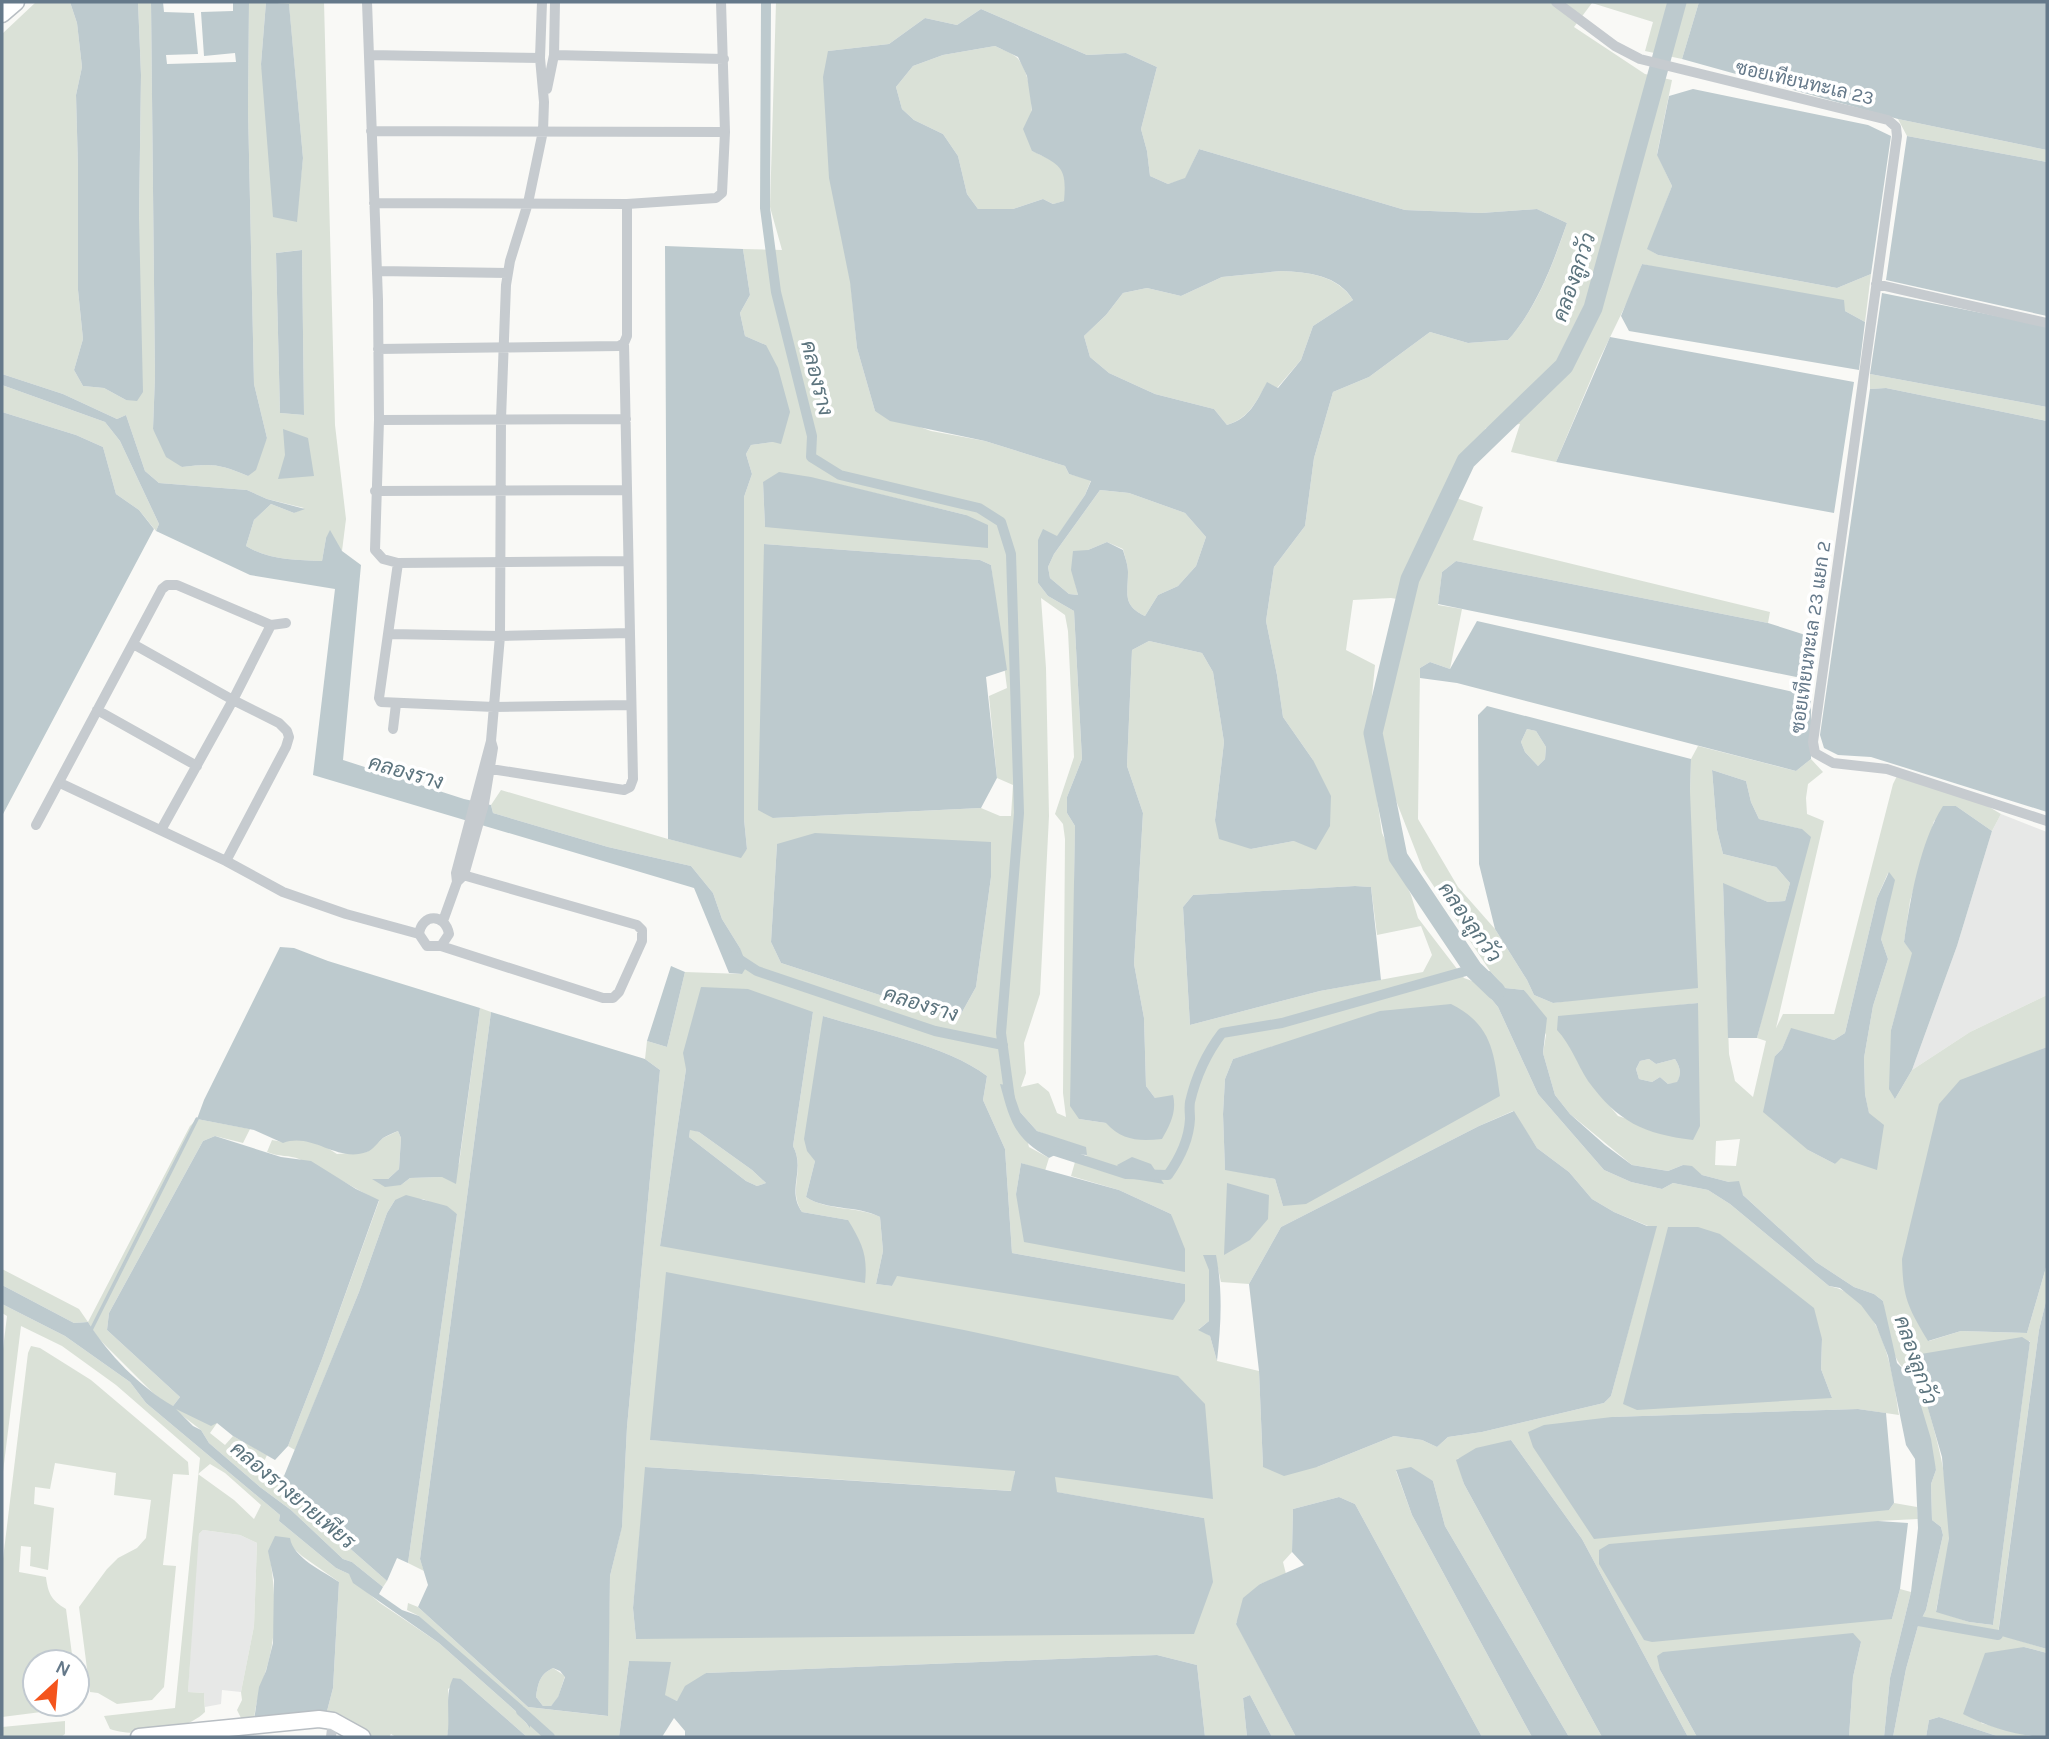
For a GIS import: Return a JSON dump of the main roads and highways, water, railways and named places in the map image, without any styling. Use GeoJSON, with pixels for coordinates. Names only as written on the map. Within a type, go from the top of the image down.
{"type":"FeatureCollection","features":[{"type":"Feature","properties":{"kind":"water"},"geometry":{"type":"Polygon","coordinates":[[[70,2],[138,2],[143,392],[137,401],[126,400],[104,388],[83,386],[74,370],[83,339],[78,290],[76,95],[82,67],[77,23],[70,2]]]}},
{"type":"Feature","properties":{"kind":"water"},"geometry":{"type":"Polygon","coordinates":[[[151,2],[163,2],[164,12],[194,13],[198,54],[166,55],[167,64],[236,62],[235,53],[204,56],[201,12],[233,11],[233,2],[249,2],[248,109],[254,384],[267,438],[256,470],[248,476],[216,466],[182,467],[166,457],[153,429],[155,376],[151,2]]]}},
{"type":"Feature","properties":{"kind":"water"},"geometry":{"type":"Polygon","coordinates":[[[266,2],[289,4],[303,158],[297,222],[273,217],[261,64],[266,2]]]}},
{"type":"Feature","properties":{"kind":"water"},"geometry":{"type":"Polygon","coordinates":[[[1699,2],[2047,2],[2047,150],[1898,119],[1682,59],[1699,2]]]}},
{"type":"Feature","properties":{"kind":"water"},"geometry":{"type":"Polygon","coordinates":[[[981,9],[1087,55],[1126,53],[1157,67],[1141,129],[1150,176],[1168,184],[1185,178],[1199,149],[1405,210],[1481,213],[1537,209],[1567,223],[1536,299],[1508,340],[1468,343],[1430,332],[1369,377],[1333,392],[1314,458],[1305,526],[1274,567],[1266,621],[1283,717],[1313,760],[1331,796],[1330,826],[1316,850],[1294,841],[1251,849],[1219,839],[1215,820],[1224,742],[1213,672],[1202,653],[1149,641],[1132,650],[1127,766],[1143,813],[1134,964],[1144,1018],[1146,1086],[1155,1098],[1173,1095],[1174,1101],[1172,1118],[1162,1139],[1138,1140],[1125,1136],[1106,1123],[1079,1119],[1070,1106],[1075,826],[1067,813],[1067,797],[1082,759],[1074,611],[1048,596],[1038,583],[1038,540],[1043,529],[1057,536],[1085,495],[1091,481],[1069,474],[1065,466],[985,441],[890,421],[875,411],[857,348],[850,282],[829,178],[823,77],[828,51],[889,44],[925,18],[957,25],[981,9]],[[995,46],[943,55],[913,66],[896,87],[902,109],[914,120],[943,134],[958,156],[967,194],[978,209],[1013,209],[1043,199],[1053,204],[1064,201],[1064,181],[1060,168],[1032,151],[1023,129],[1032,110],[1027,76],[1018,57],[995,46]],[[1281,271],[1222,277],[1181,296],[1147,288],[1123,293],[1106,315],[1084,336],[1090,357],[1109,373],[1155,394],[1214,409],[1227,425],[1247,414],[1267,382],[1278,388],[1301,360],[1313,326],[1353,300],[1331,280],[1302,272],[1281,271]],[[1100,490],[1054,554],[1048,567],[1050,578],[1069,594],[1078,595],[1071,570],[1073,551],[1088,550],[1107,542],[1123,550],[1128,569],[1128,598],[1133,608],[1145,616],[1158,595],[1178,586],[1196,566],[1206,537],[1185,513],[1129,493],[1100,490]]]}},
{"type":"Feature","properties":{"kind":"water"},"geometry":{"type":"Polygon","coordinates":[[[1693,89],[1868,125],[1891,136],[1871,274],[1837,288],[1658,255],[1647,249],[1672,186],[1657,155],[1669,96],[1693,89]]]}},
{"type":"Feature","properties":{"kind":"water"},"geometry":{"type":"Polygon","coordinates":[[[1907,136],[2047,162],[2047,316],[1886,280],[1907,136]]]}},
{"type":"Feature","properties":{"kind":"water"},"geometry":{"type":"Polygon","coordinates":[[[665,246],[743,249],[750,295],[740,313],[745,336],[766,345],[778,368],[790,412],[781,444],[773,442],[751,445],[746,454],[752,474],[744,497],[744,819],[747,849],[741,858],[668,839],[665,246]]]}},
{"type":"Feature","properties":{"kind":"water"},"geometry":{"type":"Polygon","coordinates":[[[302,250],[304,415],[280,413],[276,253],[302,250]]]}},
{"type":"Feature","properties":{"kind":"water"},"geometry":{"type":"Polygon","coordinates":[[[1642,264],[1844,300],[1845,311],[1865,322],[1859,370],[1629,331],[1621,316],[1642,264]]]}},
{"type":"Feature","properties":{"kind":"water"},"geometry":{"type":"Polygon","coordinates":[[[1882,293],[2047,326],[2047,407],[1870,374],[1882,293]]]}},
{"type":"Feature","properties":{"kind":"water"},"geometry":{"type":"Polygon","coordinates":[[[1610,337],[1854,382],[1834,513],[1556,462],[1610,337]]]}},
{"type":"Feature","properties":{"kind":"water"},"geometry":{"type":"Polygon","coordinates":[[[2,374],[63,394],[117,419],[126,415],[145,471],[159,483],[247,490],[267,499],[305,509],[294,513],[271,504],[254,520],[246,546],[273,557],[322,561],[330,530],[342,551],[361,565],[343,760],[464,799],[491,805],[493,813],[608,847],[691,866],[713,893],[722,919],[740,948],[747,966],[742,974],[729,973],[694,888],[313,775],[335,589],[250,575],[156,531],[159,524],[120,441],[105,422],[2,385],[2,374]]]}},
{"type":"Feature","properties":{"kind":"water"},"geometry":{"type":"Polygon","coordinates":[[[1886,388],[2047,421],[2047,812],[1871,757],[1838,755],[1824,748],[1820,735],[1870,389],[1886,388]]]}},
{"type":"Feature","properties":{"kind":"water"},"geometry":{"type":"Polygon","coordinates":[[[2,412],[76,435],[103,447],[116,494],[139,510],[154,529],[2,816],[2,412]]]}},
{"type":"Feature","properties":{"kind":"water"},"geometry":{"type":"Polygon","coordinates":[[[283,429],[308,438],[314,476],[278,479],[285,455],[283,429]]]}},
{"type":"Feature","properties":{"kind":"water"},"geometry":{"type":"Polygon","coordinates":[[[779,472],[811,477],[966,515],[988,525],[988,548],[765,527],[763,482],[779,472]]]}},
{"type":"Feature","properties":{"kind":"water"},"geometry":{"type":"Polygon","coordinates":[[[764,544],[980,560],[991,565],[1007,670],[986,677],[997,778],[981,808],[773,818],[758,810],[764,544]]]}},
{"type":"Feature","properties":{"kind":"water"},"geometry":{"type":"Polygon","coordinates":[[[1456,561],[1768,623],[1818,639],[1811,680],[1438,604],[1442,572],[1456,561]]]}},
{"type":"Feature","properties":{"kind":"water"},"geometry":{"type":"Polygon","coordinates":[[[1477,621],[1811,696],[1811,759],[1796,771],[1457,683],[1420,678],[1420,668],[1430,662],[1450,669],[1477,621]]]}},
{"type":"Feature","properties":{"kind":"water"},"geometry":{"type":"Polygon","coordinates":[[[1487,706],[1691,759],[1698,988],[1553,1003],[1534,995],[1495,929],[1479,864],[1478,715],[1487,706]],[[1527,729],[1521,742],[1525,752],[1538,766],[1545,759],[1546,747],[1536,731],[1527,729]]]}},
{"type":"Feature","properties":{"kind":"water"},"geometry":{"type":"Polygon","coordinates":[[[1712,770],[1746,781],[1759,819],[1802,829],[1811,837],[1757,1038],[1728,1038],[1723,883],[1768,902],[1785,901],[1790,883],[1776,867],[1723,854],[1717,830],[1712,770]]]}},
{"type":"Feature","properties":{"kind":"water"},"geometry":{"type":"Polygon","coordinates":[[[1943,806],[1956,806],[1992,831],[1957,946],[1912,1070],[1895,1099],[1889,1089],[1891,1030],[1912,953],[1904,942],[1906,926],[1922,854],[1943,806]]]}},
{"type":"Feature","properties":{"kind":"water"},"geometry":{"type":"Polygon","coordinates":[[[815,833],[991,842],[991,877],[976,987],[961,1014],[923,1009],[781,963],[771,942],[777,844],[815,833]]]}},
{"type":"Feature","properties":{"kind":"water"},"geometry":{"type":"Polygon","coordinates":[[[1889,872],[1895,880],[1881,939],[1888,959],[1873,1006],[1864,1058],[1865,1094],[1869,1113],[1884,1125],[1877,1170],[1841,1158],[1835,1164],[1808,1150],[1763,1112],[1775,1056],[1782,1049],[1791,1028],[1834,1040],[1845,1033],[1877,898],[1889,872]]]}},
{"type":"Feature","properties":{"kind":"water"},"geometry":{"type":"Polygon","coordinates":[[[1371,887],[1381,980],[1320,991],[1190,1025],[1183,907],[1193,895],[1371,887]]]}},
{"type":"Feature","properties":{"kind":"water"},"geometry":{"type":"Polygon","coordinates":[[[280,947],[294,948],[480,1008],[456,1184],[442,1177],[410,1178],[401,1185],[385,1187],[372,1179],[388,1179],[399,1169],[401,1138],[398,1131],[383,1138],[367,1152],[345,1154],[304,1141],[283,1143],[254,1130],[197,1119],[280,947]]]}},
{"type":"Feature","properties":{"kind":"water"},"geometry":{"type":"Polygon","coordinates":[[[671,966],[685,972],[667,1047],[647,1041],[671,966]]]}},
{"type":"Feature","properties":{"kind":"water"},"geometry":{"type":"Polygon","coordinates":[[[1490,971],[1505,988],[1524,990],[1547,1018],[1543,1053],[1555,1095],[1570,1114],[1605,1145],[1632,1165],[1668,1171],[1683,1165],[1692,1166],[1702,1175],[1729,1182],[1739,1181],[1743,1195],[1816,1262],[1854,1287],[1874,1294],[1883,1301],[1897,1363],[1913,1379],[1931,1439],[1936,1470],[1931,1484],[1932,1520],[1941,1527],[1943,1535],[1926,1610],[1918,1626],[1906,1669],[1893,1737],[1884,1737],[1890,1678],[1911,1592],[1918,1528],[1915,1459],[1906,1445],[1888,1356],[1876,1325],[1861,1305],[1840,1288],[1829,1286],[1730,1204],[1708,1190],[1673,1183],[1662,1189],[1631,1182],[1604,1170],[1538,1094],[1498,1007],[1478,983],[1479,974],[1490,971]]]}},
{"type":"Feature","properties":{"kind":"water"},"geometry":{"type":"Polygon","coordinates":[[[701,987],[748,989],[813,1012],[793,1146],[798,1164],[796,1196],[802,1212],[848,1220],[863,1250],[865,1283],[660,1246],[686,1069],[683,1053],[701,987]],[[690,1130],[689,1137],[746,1181],[757,1186],[766,1183],[752,1170],[699,1132],[690,1130]]]}},
{"type":"Feature","properties":{"kind":"water"},"geometry":{"type":"Polygon","coordinates":[[[1698,1003],[1700,1126],[1693,1140],[1646,1130],[1610,1107],[1588,1081],[1557,1030],[1558,1016],[1698,1003]],[[1649,1059],[1640,1061],[1636,1069],[1639,1079],[1652,1082],[1660,1077],[1668,1084],[1677,1082],[1680,1070],[1675,1059],[1656,1064],[1649,1059]]]}},
{"type":"Feature","properties":{"kind":"water"},"geometry":{"type":"Polygon","coordinates":[[[1451,1004],[1476,1021],[1489,1042],[1500,1096],[1306,1204],[1283,1206],[1275,1179],[1225,1170],[1225,1079],[1233,1059],[1380,1011],[1451,1004]]]}},
{"type":"Feature","properties":{"kind":"water"},"geometry":{"type":"Polygon","coordinates":[[[491,1012],[645,1059],[660,1070],[627,1427],[622,1527],[610,1576],[608,1716],[528,1707],[418,1607],[428,1585],[420,1559],[491,1012]],[[553,1668],[540,1680],[536,1697],[543,1706],[551,1706],[558,1697],[565,1677],[553,1668]]]}},
{"type":"Feature","properties":{"kind":"water"},"geometry":{"type":"Polygon","coordinates":[[[823,1016],[931,1048],[971,1065],[987,1076],[983,1100],[1005,1149],[1012,1253],[1185,1284],[1185,1301],[1173,1320],[897,1276],[892,1286],[876,1284],[883,1251],[880,1217],[823,1204],[806,1197],[815,1161],[807,1151],[804,1139],[823,1016]]]}},
{"type":"Feature","properties":{"kind":"water"},"geometry":{"type":"Polygon","coordinates":[[[2047,1047],[2047,1264],[2027,1333],[1961,1331],[1928,1341],[1908,1302],[1902,1259],[1939,1104],[1960,1080],[2047,1047]]]}},
{"type":"Feature","properties":{"kind":"water"},"geometry":{"type":"Polygon","coordinates":[[[1000,1084],[1011,1086],[1020,1112],[1037,1131],[1086,1147],[1087,1155],[1059,1153],[1049,1158],[1037,1151],[1015,1127],[1000,1084]]]}},
{"type":"Feature","properties":{"kind":"water"},"geometry":{"type":"Polygon","coordinates":[[[1514,1111],[1537,1148],[1569,1172],[1592,1199],[1647,1226],[1657,1226],[1611,1396],[1604,1403],[1482,1432],[1448,1437],[1437,1447],[1422,1440],[1394,1436],[1317,1467],[1284,1476],[1263,1467],[1259,1371],[1249,1284],[1281,1227],[1479,1126],[1514,1111]]]}},
{"type":"Feature","properties":{"kind":"water"},"geometry":{"type":"Polygon","coordinates":[[[215,1136],[281,1157],[311,1161],[379,1200],[288,1446],[275,1460],[233,1436],[217,1423],[211,1426],[176,1409],[201,1430],[209,1443],[291,1510],[343,1559],[352,1562],[383,1587],[379,1594],[402,1610],[419,1616],[523,1706],[521,1710],[530,1717],[530,1728],[520,1715],[439,1643],[353,1583],[349,1574],[336,1568],[279,1521],[280,1515],[146,1403],[130,1382],[65,1336],[2,1304],[2,1285],[74,1323],[88,1322],[126,1369],[173,1406],[180,1397],[107,1330],[109,1313],[203,1141],[215,1136]]]}},
{"type":"Feature","properties":{"kind":"water"},"geometry":{"type":"Polygon","coordinates":[[[1132,1157],[1151,1164],[1164,1184],[1128,1178],[1117,1165],[1132,1157]]]}},
{"type":"Feature","properties":{"kind":"water"},"geometry":{"type":"Polygon","coordinates":[[[1021,1163],[1119,1190],[1171,1214],[1185,1249],[1185,1272],[1024,1242],[1016,1194],[1021,1163]]]}},
{"type":"Feature","properties":{"kind":"water"},"geometry":{"type":"Polygon","coordinates":[[[1227,1183],[1269,1195],[1268,1219],[1250,1240],[1224,1255],[1227,1183]]]}},
{"type":"Feature","properties":{"kind":"water"},"geometry":{"type":"Polygon","coordinates":[[[406,1195],[447,1206],[457,1214],[408,1563],[397,1558],[387,1581],[321,1523],[284,1476],[359,1292],[387,1213],[395,1200],[406,1195]]]}},
{"type":"Feature","properties":{"kind":"water"},"geometry":{"type":"Polygon","coordinates":[[[1668,1227],[1698,1227],[1720,1234],[1814,1308],[1822,1339],[1821,1369],[1832,1398],[1637,1410],[1623,1404],[1668,1227]]]}},
{"type":"Feature","properties":{"kind":"water"},"geometry":{"type":"Polygon","coordinates":[[[1203,1255],[1216,1255],[1220,1282],[1217,1361],[1210,1336],[1198,1330],[1209,1321],[1209,1270],[1203,1255]]]}},
{"type":"Feature","properties":{"kind":"water"},"geometry":{"type":"Polygon","coordinates":[[[666,1272],[964,1330],[1178,1376],[1205,1404],[1213,1499],[1055,1477],[1057,1492],[1204,1518],[1213,1582],[1194,1634],[636,1639],[633,1608],[645,1467],[1011,1491],[1015,1471],[650,1440],[666,1272]]]}},
{"type":"Feature","properties":{"kind":"water"},"geometry":{"type":"Polygon","coordinates":[[[2047,1297],[2047,1649],[1998,1635],[2039,1330],[2047,1297]]]}},
{"type":"Feature","properties":{"kind":"water"},"geometry":{"type":"Polygon","coordinates":[[[2022,1337],[2030,1342],[1993,1625],[1969,1622],[1936,1612],[1949,1538],[1942,1457],[1918,1374],[1921,1354],[2022,1337]]]}},
{"type":"Feature","properties":{"kind":"water"},"geometry":{"type":"Polygon","coordinates":[[[1858,1409],[1886,1413],[1894,1503],[1889,1510],[1594,1539],[1533,1447],[1528,1432],[1544,1425],[1612,1417],[1858,1409]]]}},
{"type":"Feature","properties":{"kind":"water"},"geometry":{"type":"Polygon","coordinates":[[[1511,1440],[1582,1539],[1688,1737],[1602,1737],[1464,1484],[1456,1460],[1476,1448],[1511,1440]]]}},
{"type":"Feature","properties":{"kind":"water"},"geometry":{"type":"Polygon","coordinates":[[[1411,1467],[1433,1481],[1445,1526],[1569,1737],[1532,1737],[1412,1515],[1396,1470],[1411,1467]]]}},
{"type":"Feature","properties":{"kind":"water"},"geometry":{"type":"Polygon","coordinates":[[[1339,1497],[1355,1504],[1482,1737],[1296,1737],[1236,1624],[1243,1598],[1260,1584],[1304,1565],[1292,1552],[1293,1509],[1339,1497]]]}},
{"type":"Feature","properties":{"kind":"water"},"geometry":{"type":"Polygon","coordinates":[[[1878,1521],[1908,1523],[1900,1589],[1892,1619],[1652,1642],[1644,1640],[1599,1564],[1599,1550],[1609,1544],[1878,1521]]]}},
{"type":"Feature","properties":{"kind":"water"},"geometry":{"type":"Polygon","coordinates":[[[275,1536],[290,1538],[292,1545],[303,1558],[339,1582],[333,1688],[327,1711],[254,1720],[259,1687],[273,1643],[274,1580],[268,1551],[275,1536]]]}},
{"type":"Feature","properties":{"kind":"water"},"geometry":{"type":"Polygon","coordinates":[[[1853,1633],[1861,1642],[1853,1677],[1849,1737],[1697,1737],[1660,1670],[1657,1656],[1663,1652],[1853,1633]]]}},
{"type":"Feature","properties":{"kind":"water"},"geometry":{"type":"Polygon","coordinates":[[[2024,1647],[2047,1653],[2047,1737],[2004,1730],[1963,1714],[1985,1653],[2024,1647]]]}},
{"type":"Feature","properties":{"kind":"water"},"geometry":{"type":"Polygon","coordinates":[[[1157,1655],[1197,1665],[1205,1737],[685,1737],[685,1731],[674,1718],[662,1737],[619,1737],[629,1661],[671,1662],[665,1695],[677,1701],[685,1686],[706,1673],[1157,1655]]]}},
{"type":"Feature","properties":{"kind":"water"},"geometry":{"type":"Polygon","coordinates":[[[453,1678],[461,1679],[527,1737],[447,1737],[449,1692],[453,1678]]]}},
{"type":"Feature","properties":{"kind":"water"},"geometry":{"type":"Polygon","coordinates":[[[1250,1695],[1272,1737],[1247,1737],[1243,1698],[1250,1695]]]}},
{"type":"Feature","properties":{"kind":"water"},"geometry":{"type":"Polygon","coordinates":[[[1939,1717],[2000,1737],[1926,1737],[1929,1720],[1939,1717]]]}},
{"type":"Feature","properties":{"kind":"waterway","name":"คลองราง"},"geometry":{"type":"LineString","coordinates":[[766,2],[765,208],[776,292],[812,436],[811,457],[840,475],[979,508],[1001,522],[1011,554],[1019,813],[1001,1033],[1010,1099]]}},
{"type":"Feature","properties":{"kind":"waterway","name":"คลองลูกวัว"},"geometry":{"type":"LineString","coordinates":[[1496,991],[1473,969],[1398,857],[1373,733],[1410,579],[1466,461],[1564,366],[1593,308],[1677,2]]}},
{"type":"Feature","properties":{"kind":"waterway","name":"คลองราง"},"geometry":{"type":"LineString","coordinates":[[734,956],[757,971],[935,1031],[1003,1045]]}},
{"type":"Feature","properties":{"kind":"waterway","name":"คลองราง"},"geometry":{"type":"LineString","coordinates":[[1055,1151],[1126,1174],[1168,1175],[1186,1141],[1190,1102],[1199,1074],[1206,1057],[1222,1033],[1282,1023],[1473,969]]}},
{"type":"Feature","properties":{"kind":"waterway"},"geometry":{"type":"LineString","coordinates":[[91,1330],[197,1119]]}},
{"type":"Feature","properties":{"kind":"waterway"},"geometry":{"type":"LineString","coordinates":[[1913,1620],[1998,1635]]}},
{"type":"Feature","properties":{"kind":"waterway","name":"คลองรางยายเพียร"},"geometry":{"type":"LineString","coordinates":[[521,1711],[550,1737]]}}]}
